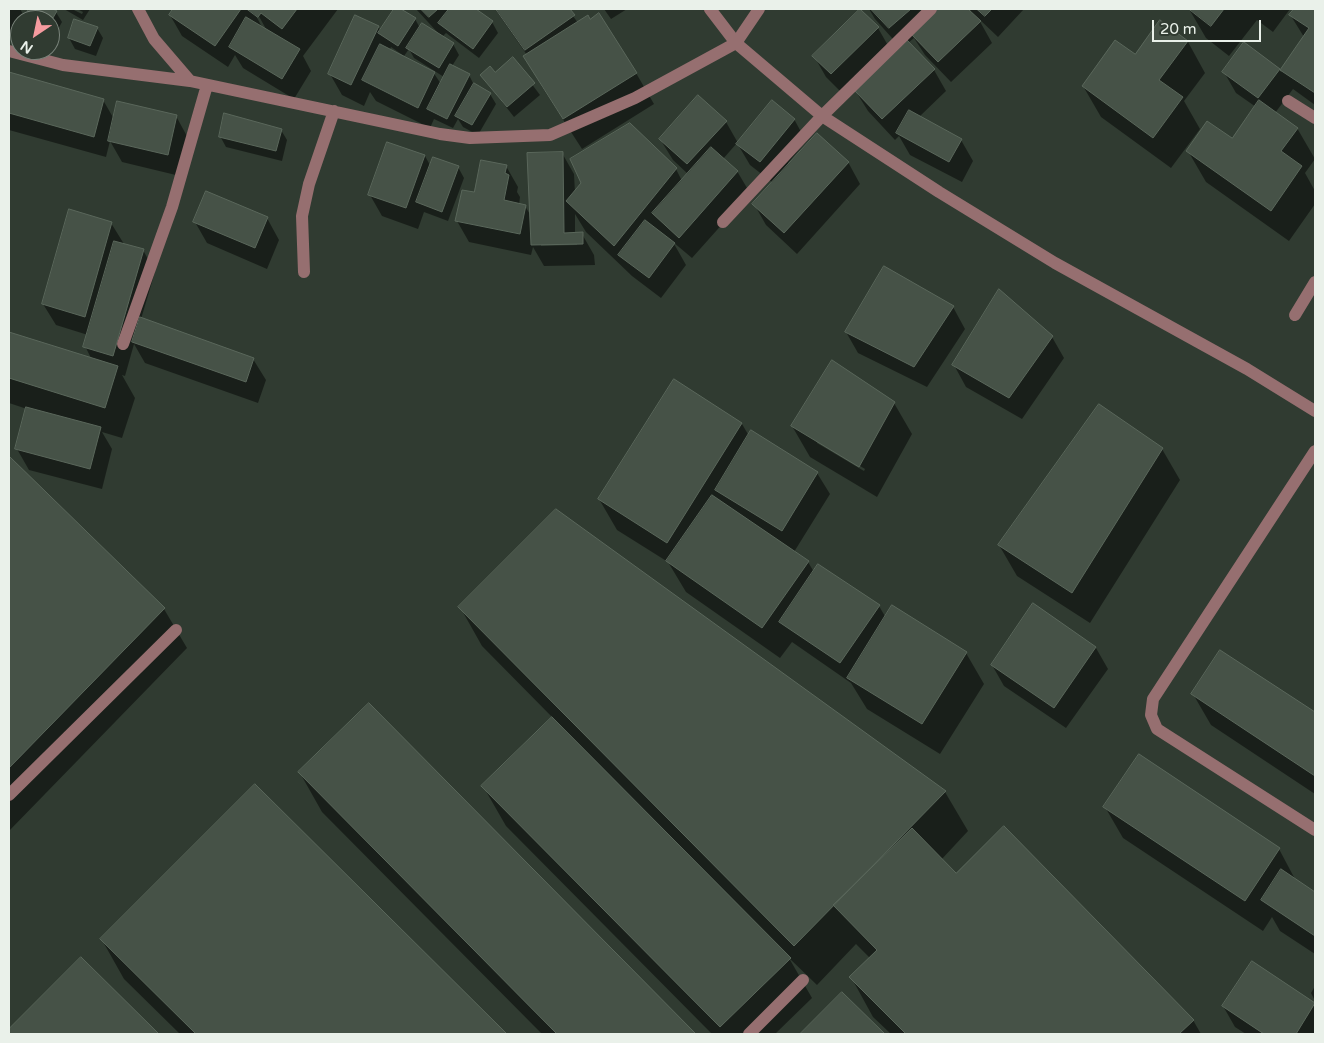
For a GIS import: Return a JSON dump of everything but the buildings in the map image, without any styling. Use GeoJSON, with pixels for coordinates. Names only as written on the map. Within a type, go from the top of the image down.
{"type":"FeatureCollection","features":[{"type":"Feature","properties":{"kind":"street"},"geometry":{"type":"LineString","coordinates":[[138,9],[154,39],[190,81]]}},
{"type":"Feature","properties":{"kind":"street"},"geometry":{"type":"LineString","coordinates":[[710,9],[736,43],[822,116],[939,192],[1055,263],[1247,369],[1315,411]]}},
{"type":"Feature","properties":{"kind":"street"},"geometry":{"type":"LineString","coordinates":[[9,51],[63,66],[190,81],[440,134],[470,138],[550,134],[635,98],[736,43],[760,9]]}},
{"type":"Feature","properties":{"kind":"street"},"geometry":{"type":"LineString","coordinates":[[722,222],[822,116],[931,9]]}},
{"type":"Feature","properties":{"kind":"street"},"geometry":{"type":"LineString","coordinates":[[123,344],[172,207],[207,85]]}},
{"type":"Feature","properties":{"kind":"street"},"geometry":{"type":"LineString","coordinates":[[1288,101],[1315,118]]}},
{"type":"Feature","properties":{"kind":"street"},"geometry":{"type":"LineString","coordinates":[[304,272],[302,216],[309,184],[334,111]]}},
{"type":"Feature","properties":{"kind":"street"},"geometry":{"type":"LineString","coordinates":[[1295,315],[1315,282]]}},
{"type":"Feature","properties":{"kind":"street"},"geometry":{"type":"LineString","coordinates":[[1315,451],[1153,698],[1151,715],[1157,729],[1315,830]]}},
{"type":"Feature","properties":{"kind":"street"},"geometry":{"type":"LineString","coordinates":[[9,794],[176,630]]}},
{"type":"Feature","properties":{"kind":"street"},"geometry":{"type":"LineString","coordinates":[[749,1034],[804,980]]}}]}
